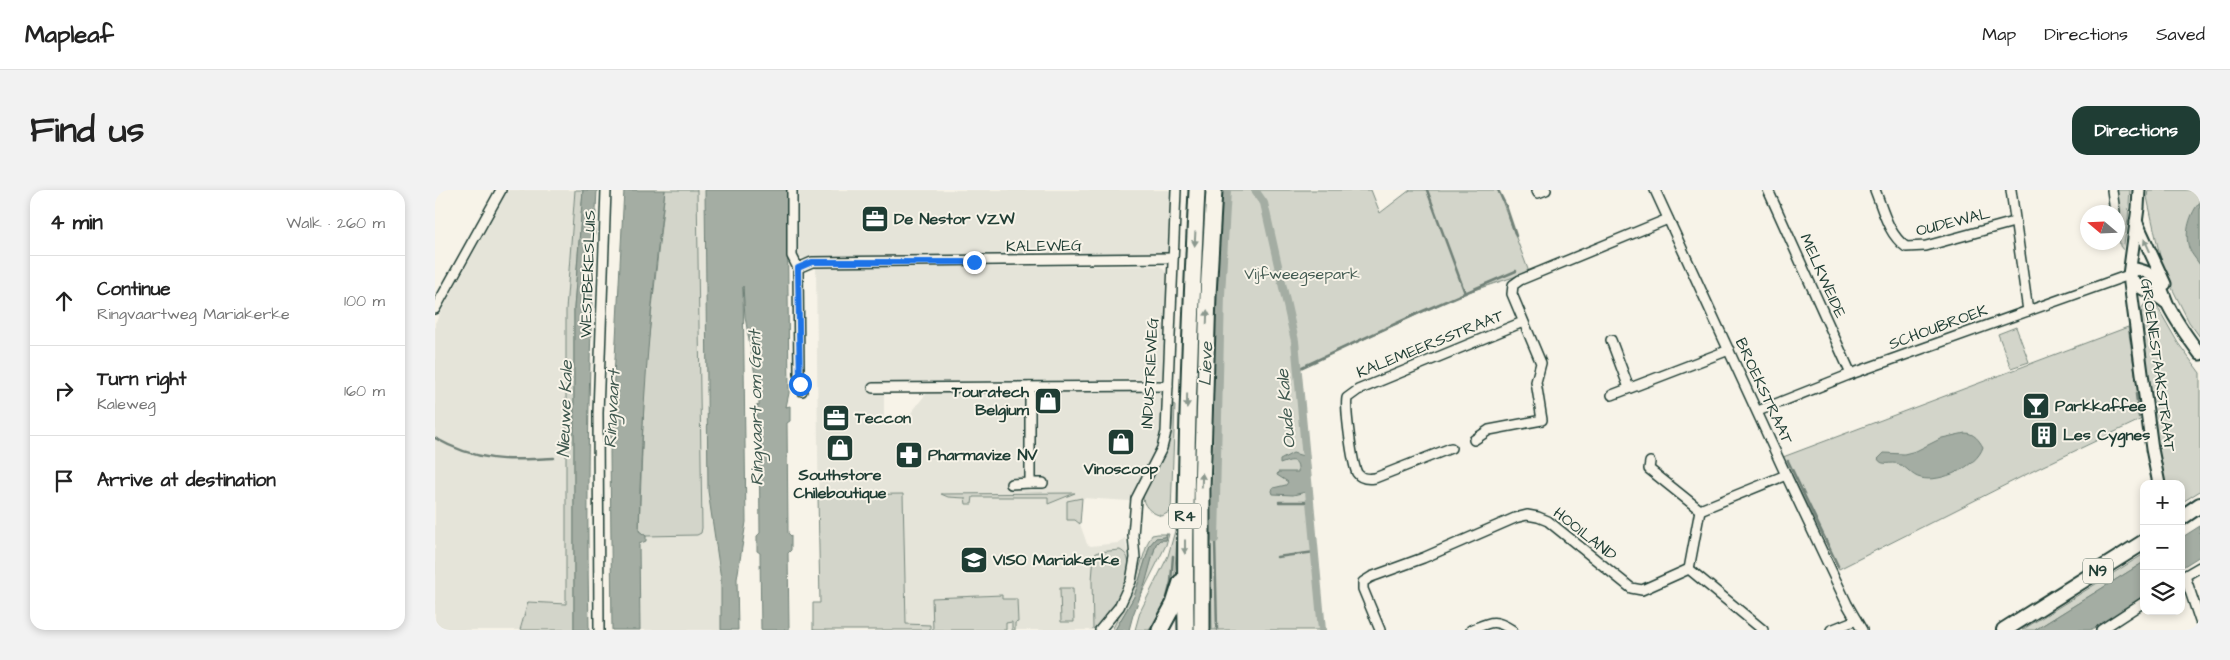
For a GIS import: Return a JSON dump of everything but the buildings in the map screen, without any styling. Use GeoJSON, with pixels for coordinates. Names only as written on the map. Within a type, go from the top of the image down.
{"type":"FeatureCollection","features":[{"type":"Feature","properties":{"kind":"highway","name":"R4"},"geometry":{"type":"LineString","coordinates":[[1186,630],[1188,360],[1197,190]]}},
{"type":"Feature","properties":{"kind":"highway","name":"R4"},"geometry":{"type":"LineString","coordinates":[[1202,630],[1202,490],[1208,295],[1214,190]]}},
{"type":"Feature","properties":{"kind":"highway","name":"R4"},"geometry":{"type":"LineString","coordinates":[[1160,630],[1174,604],[1185,569]]}},
{"type":"Feature","properties":{"kind":"highway"},"geometry":{"type":"LineString","coordinates":[[1201,609],[1207,630]]}},
{"type":"Feature","properties":{"kind":"main road"},"geometry":{"type":"LineString","coordinates":[[2185,515],[2200,505]]}},
{"type":"Feature","properties":{"kind":"main road","name":"N9"},"geometry":{"type":"LineString","coordinates":[[2004,630],[2140,545]]}},
{"type":"Feature","properties":{"kind":"street"},"geometry":{"type":"LineString","coordinates":[[435,309],[501,190]]}},
{"type":"Feature","properties":{"kind":"street","name":"WESTBEKESLUIS"},"geometry":{"type":"LineString","coordinates":[[599,630],[598,413],[606,190]]}},
{"type":"Feature","properties":{"kind":"street"},"geometry":{"type":"LineString","coordinates":[[792,190],[792,256],[798,268],[799,374],[802,391]]}},
{"type":"Feature","properties":{"kind":"street","name":"INDUSTRIEWEG"},"geometry":{"type":"LineString","coordinates":[[1100,630],[1119,607],[1126,594],[1134,569],[1133,535],[1136,499],[1162,448],[1166,432],[1176,190]]}},
{"type":"Feature","properties":{"kind":"street","name":"BROEKSTRAAT"},"geometry":{"type":"LineString","coordinates":[[1655,190],[1758,411],[1785,475],[1847,604],[1852,624],[1861,630]]}},
{"type":"Feature","properties":{"kind":"street","name":"MELKWEIDE"},"geometry":{"type":"LineString","coordinates":[[1768,190],[1851,374]]}},
{"type":"Feature","properties":{"kind":"street","name":"OUDEWAL"},"geometry":{"type":"LineString","coordinates":[[1875,190],[1891,230],[1899,242],[1906,247],[1926,246],[2014,222]]}},
{"type":"Feature","properties":{"kind":"street"},"geometry":{"type":"LineString","coordinates":[[2011,190],[2028,311]]}},
{"type":"Feature","properties":{"kind":"street"},"geometry":{"type":"LineString","coordinates":[[2112,190],[2114,205]]}},
{"type":"Feature","properties":{"kind":"street","name":"GROENESTAAKSTRAAT"},"geometry":{"type":"LineString","coordinates":[[2139,190],[2129,275],[2152,449],[2158,480]]}},
{"type":"Feature","properties":{"kind":"street"},"geometry":{"type":"LineString","coordinates":[[1474,440],[1489,430],[1543,425],[1536,382],[1541,363],[1512,294],[1512,288],[1515,283],[1668,219]]}},
{"type":"Feature","properties":{"kind":"street","name":"GROENESTAAKSTRAAT"},"geometry":{"type":"LineString","coordinates":[[2136,221],[2164,283],[2167,303]]}},
{"type":"Feature","properties":{"kind":"street","name":"KALEWEG"},"geometry":{"type":"LineString","coordinates":[[798,268],[812,262],[1172,258]]}},
{"type":"Feature","properties":{"kind":"street"},"geometry":{"type":"LineString","coordinates":[[2167,303],[2157,295],[2135,286],[2129,275],[2136,269],[2151,274],[2158,282],[2183,333],[2200,354]]}},
{"type":"Feature","properties":{"kind":"street","name":"SCHOUBROEK"},"geometry":{"type":"LineString","coordinates":[[1758,411],[1851,374],[2129,275]]}},
{"type":"Feature","properties":{"kind":"street","name":"KALEMEERSSTRAAT"},"geometry":{"type":"LineString","coordinates":[[1451,448],[1375,478],[1363,477],[1357,473],[1354,460],[1346,407],[1347,398],[1358,390],[1523,322]]}},
{"type":"Feature","properties":{"kind":"street"},"geometry":{"type":"LineString","coordinates":[[1611,340],[1629,388]]}},
{"type":"Feature","properties":{"kind":"street"},"geometry":{"type":"LineString","coordinates":[[1612,395],[1729,350]]}},
{"type":"Feature","properties":{"kind":"street"},"geometry":{"type":"LineString","coordinates":[[873,388],[1168,386]]}},
{"type":"Feature","properties":{"kind":"street"},"geometry":{"type":"LineString","coordinates":[[1030,387],[1030,483]]}},
{"type":"Feature","properties":{"kind":"street"},"geometry":{"type":"LineString","coordinates":[[1647,467],[1700,510]]}},
{"type":"Feature","properties":{"kind":"street"},"geometry":{"type":"LineString","coordinates":[[1700,510],[1785,475]]}},
{"type":"Feature","properties":{"kind":"street"},"geometry":{"type":"LineString","coordinates":[[1011,484],[1043,483]]}},
{"type":"Feature","properties":{"kind":"street"},"geometry":{"type":"LineString","coordinates":[[1700,510],[1689,569],[1763,630]]}},
{"type":"Feature","properties":{"kind":"street","name":"HOOILAND"},"geometry":{"type":"LineString","coordinates":[[1380,630],[1363,589],[1363,582],[1371,577],[1482,534],[1515,518],[1527,515],[1548,521],[1631,588],[1641,590],[1689,569]]}},
{"type":"Feature","properties":{"kind":"street"},"geometry":{"type":"LineString","coordinates":[[2185,576],[2200,567]]}},
{"type":"Feature","properties":{"kind":"street"},"geometry":{"type":"LineString","coordinates":[[2185,582],[2200,621]]}},
{"type":"Feature","properties":{"kind":"street"},"geometry":{"type":"LineString","coordinates":[[2101,630],[2140,605]]}},
{"type":"Feature","properties":{"kind":"street"},"geometry":{"type":"LineString","coordinates":[[1471,630],[1492,622],[1500,622],[1512,630]]}},
{"type":"Feature","properties":{"kind":"street"},"geometry":{"type":"LineString","coordinates":[[1831,630],[1852,624]]}},
{"type":"Feature","properties":{"kind":"shaded area"},"geometry":{"type":"Polygon","coordinates":[[[508,190],[575,190],[566,310],[566,605],[528,602],[520,630],[435,630],[435,323],[508,190]]]}},
{"type":"Feature","properties":{"kind":"shaded area"},"geometry":{"type":"Polygon","coordinates":[[[583,190],[597,190],[589,410],[589,630],[574,630],[574,308],[583,190]]]}},
{"type":"Feature","properties":{"kind":"shaded area"},"geometry":{"type":"Polygon","coordinates":[[[624,190],[665,190],[655,275],[644,403],[639,531],[646,536],[646,541],[639,544],[640,630],[612,630],[610,452],[624,190]]]}},
{"type":"Feature","properties":{"kind":"shaded area"},"geometry":{"type":"Polygon","coordinates":[[[665,190],[705,190],[707,439],[721,579],[721,630],[640,630],[639,544],[646,541],[645,371],[665,190]]]}},
{"type":"Feature","properties":{"kind":"shaded area"},"geometry":{"type":"Polygon","coordinates":[[[705,190],[787,190],[789,393],[786,407],[790,406],[790,421],[787,423],[788,533],[791,536],[791,550],[788,553],[789,630],[761,630],[760,553],[757,551],[757,536],[760,533],[759,424],[757,422],[756,405],[759,406],[759,398],[745,317],[743,286],[746,522],[737,579],[738,630],[721,630],[721,579],[708,491],[705,190]]]}},
{"type":"Feature","properties":{"kind":"shaded area"},"geometry":{"type":"Polygon","coordinates":[[[798,190],[1174,190],[1171,250],[1161,255],[798,258],[798,190]]]}},
{"type":"Feature","properties":{"kind":"shaded area"},"geometry":{"type":"Polygon","coordinates":[[[2200,202],[2200,265],[2190,250],[2187,236],[2191,217],[2200,202]]]}},
{"type":"Feature","properties":{"kind":"shaded area"},"geometry":{"type":"Polygon","coordinates":[[[1160,266],[1169,275],[1164,379],[884,383],[884,417],[908,417],[925,395],[931,391],[1158,388],[1164,393],[1163,426],[1156,449],[1130,501],[1082,498],[1080,524],[1087,544],[1091,546],[1118,543],[1125,538],[1130,564],[1093,630],[820,630],[816,267],[1160,266]]]}},
{"type":"Feature","properties":{"kind":"shaded area"},"geometry":{"type":"Polygon","coordinates":[[[1965,433],[1978,439],[1983,447],[1966,467],[1947,476],[1929,479],[1921,478],[1901,465],[1882,463],[1878,459],[1884,453],[1904,454],[1916,451],[1942,438],[1965,433]]]}},
{"type":"Feature","properties":{"kind":"shaded area"},"geometry":{"type":"Polygon","coordinates":[[[1293,453],[1307,457],[1310,491],[1293,495],[1273,494],[1273,488],[1286,485],[1288,482],[1277,475],[1278,472],[1298,472],[1296,462],[1291,461],[1280,464],[1280,460],[1293,453]]]}},
{"type":"Feature","properties":{"kind":"shaded area"},"geometry":{"type":"Polygon","coordinates":[[[2200,526],[2200,556],[2185,565],[2185,535],[2200,526]]]}},
{"type":"Feature","properties":{"kind":"shaded area"},"geometry":{"type":"Polygon","coordinates":[[[1167,534],[1166,540],[1160,540],[1156,544],[1129,630],[1115,630],[1134,597],[1150,545],[1156,538],[1164,537],[1167,534]]]}},
{"type":"Feature","properties":{"kind":"shaded area"},"geometry":{"type":"Polygon","coordinates":[[[2140,564],[2140,600],[2092,630],[2035,630],[2140,564]]]}},
{"type":"Feature","properties":{"kind":"green space"},"geometry":{"type":"Polygon","coordinates":[[[575,190],[583,190],[574,308],[574,630],[520,630],[528,602],[566,604],[566,310],[575,190]]]}},
{"type":"Feature","properties":{"kind":"green space"},"geometry":{"type":"Polygon","coordinates":[[[665,190],[697,190],[702,528],[701,533],[697,535],[646,536],[639,531],[645,371],[665,190]]]}},
{"type":"Feature","properties":{"kind":"green space","name":"Vijfweegsepark"},"geometry":{"type":"Polygon","coordinates":[[[1222,190],[1371,190],[1380,213],[1410,190],[1498,190],[1529,272],[1465,293],[1298,369],[1322,630],[1212,630],[1210,490],[1216,295],[1222,190]]]}},
{"type":"Feature","properties":{"kind":"green space"},"geometry":{"type":"Polygon","coordinates":[[[2114,190],[2130,190],[2125,238],[2125,205],[2116,205],[2114,190]]]}},
{"type":"Feature","properties":{"kind":"green space"},"geometry":{"type":"Polygon","coordinates":[[[2148,190],[2200,190],[2200,337],[2189,322],[2163,270],[2147,197],[2148,190]]]}},
{"type":"Feature","properties":{"kind":"green space"},"geometry":{"type":"Polygon","coordinates":[[[2147,301],[2154,301],[2178,343],[2200,373],[2200,491],[2185,500],[2185,480],[2162,480],[2149,406],[2141,309],[2147,301]]]}},
{"type":"Feature","properties":{"kind":"green space"},"geometry":{"type":"Polygon","coordinates":[[[2016,327],[2029,362],[2011,368],[1998,334],[2016,327]]]}},
{"type":"Feature","properties":{"kind":"green space"},"geometry":{"type":"Polygon","coordinates":[[[2128,327],[2142,419],[2039,468],[1839,569],[1783,457],[2128,327]]]}},
{"type":"Feature","properties":{"kind":"green space"},"geometry":{"type":"Polygon","coordinates":[[[1173,404],[1175,405],[1171,511],[1162,516],[1148,508],[1144,503],[1143,494],[1168,444],[1172,427],[1173,404]]]}},
{"type":"Feature","properties":{"kind":"green space"},"geometry":{"type":"Polygon","coordinates":[[[1075,493],[1048,504],[1048,497],[973,497],[972,504],[966,504],[965,498],[948,497],[941,494],[1075,493]]]}},
{"type":"Feature","properties":{"kind":"green space"},"geometry":{"type":"Polygon","coordinates":[[[903,494],[906,624],[930,625],[930,630],[813,630],[813,603],[820,603],[818,495],[903,494]]]}},
{"type":"Feature","properties":{"kind":"green space"},"geometry":{"type":"Polygon","coordinates":[[[1082,498],[1080,524],[1075,520],[1067,520],[1067,501],[1082,498]]]}},
{"type":"Feature","properties":{"kind":"green space"},"geometry":{"type":"Polygon","coordinates":[[[1178,520],[1174,587],[1170,601],[1153,630],[1135,630],[1140,612],[1168,556],[1178,520]]]}},
{"type":"Feature","properties":{"kind":"green space"},"geometry":{"type":"Polygon","coordinates":[[[1165,534],[1164,537],[1156,538],[1150,545],[1134,597],[1115,630],[1112,630],[1133,588],[1148,542],[1152,535],[1165,534]]]}},
{"type":"Feature","properties":{"kind":"green space"},"geometry":{"type":"Polygon","coordinates":[[[1167,534],[1169,534],[1166,545],[1141,595],[1156,544],[1160,540],[1166,540],[1167,534]]]}},
{"type":"Feature","properties":{"kind":"green space"},"geometry":{"type":"Polygon","coordinates":[[[1120,550],[1129,561],[1127,578],[1121,596],[1113,610],[1093,629],[1092,580],[1094,555],[1098,552],[1120,550]]]}},
{"type":"Feature","properties":{"kind":"green space"},"geometry":{"type":"Polygon","coordinates":[[[2140,556],[2140,564],[2035,630],[2022,630],[2140,556]]]}},
{"type":"Feature","properties":{"kind":"green space"},"geometry":{"type":"Polygon","coordinates":[[[1060,588],[1073,588],[1074,622],[1061,622],[1060,588]]]}},
{"type":"Feature","properties":{"kind":"green space"},"geometry":{"type":"Polygon","coordinates":[[[1002,595],[1002,599],[1017,599],[1018,622],[1015,623],[1015,630],[1012,630],[1012,622],[1006,623],[1006,630],[933,630],[932,598],[1002,595]]]}},
{"type":"Feature","properties":{"kind":"waterway","name":"Lieve"},"geometry":{"type":"LineString","coordinates":[[1215,539],[1221,295],[1227,190]]}},
{"type":"Feature","properties":{"kind":"waterway","name":"Oude Kale"},"geometry":{"type":"LineString","coordinates":[[1255,190],[1264,203],[1295,341],[1322,630]]}},
{"type":"Feature","properties":{"kind":"waterway"},"geometry":{"type":"LineString","coordinates":[[1427,190],[1465,293]]}},
{"type":"Feature","properties":{"kind":"waterway"},"geometry":{"type":"LineString","coordinates":[[1498,190],[1506,206],[1516,236]]}},
{"type":"Feature","properties":{"kind":"waterway"},"geometry":{"type":"LineString","coordinates":[[1298,369],[1423,311],[1516,271]]}},
{"type":"Feature","properties":{"kind":"waterway"},"geometry":{"type":"LineString","coordinates":[[2136,394],[2139,417]]}},
{"type":"Feature","properties":{"kind":"waterway","name":"Nieuwe Kale"},"geometry":{"type":"LineString","coordinates":[[435,438],[450,446],[479,456],[522,460],[554,458]]}},
{"type":"Feature","properties":{"kind":"waterway"},"geometry":{"type":"LineString","coordinates":[[1788,461],[1838,566]]}},
{"type":"Feature","properties":{"kind":"waterway"},"geometry":{"type":"LineString","coordinates":[[1279,502],[1311,502]]}},
{"type":"Feature","properties":{"kind":"waterway"},"geometry":{"type":"LineString","coordinates":[[1215,539],[1217,630]]}},
{"type":"Feature","properties":{"kind":"waterway"},"geometry":{"type":"LineString","coordinates":[[1277,557],[1315,552]]}},
{"type":"Feature","properties":{"kind":"waterway"},"geometry":{"type":"LineString","coordinates":[[1165,605],[1171,582],[1173,556]]}},
{"type":"Feature","properties":{"kind":"waterway"},"geometry":{"type":"LineString","coordinates":[[1150,630],[1156,623]]}},
{"type":"Feature","properties":{"kind":"place","name":"De Nestor VZW"},"geometry":{"type":"Point","coordinates":[875,219]}},
{"type":"Feature","properties":{"kind":"place","name":"Touratech Belgium"},"geometry":{"type":"Point","coordinates":[1048,401]}},
{"type":"Feature","properties":{"kind":"place","name":"Parkkaffee"},"geometry":{"type":"Point","coordinates":[2036,406]}},
{"type":"Feature","properties":{"kind":"place","name":"Teccon"},"geometry":{"type":"Point","coordinates":[836,418]}},
{"type":"Feature","properties":{"kind":"place","name":"Les Cygnes"},"geometry":{"type":"Point","coordinates":[2044,435]}},
{"type":"Feature","properties":{"kind":"place","name":"Vinoscoop"},"geometry":{"type":"Point","coordinates":[1121,442]}},
{"type":"Feature","properties":{"kind":"place","name":"Southstore Chileboutique"},"geometry":{"type":"Point","coordinates":[840,448]}},
{"type":"Feature","properties":{"kind":"place","name":"Pharmavize NV"},"geometry":{"type":"Point","coordinates":[909,455]}},
{"type":"Feature","properties":{"kind":"place","name":"VISO Mariakerke"},"geometry":{"type":"Point","coordinates":[974,560]}},
{"type":"Feature","properties":{"kind":"route"},"geometry":{"type":"LineString","coordinates":[[800,384],[798,268],[812,262],[974,262]]}},
{"type":"Feature","properties":{"kind":"water label","name":"Ringvaart om Gent"},"geometry":{"type":"Point","coordinates":[756,408]}},
{"type":"Feature","properties":{"kind":"water label","name":"Ringvaart"},"geometry":{"type":"Point","coordinates":[612,409]}}]}
